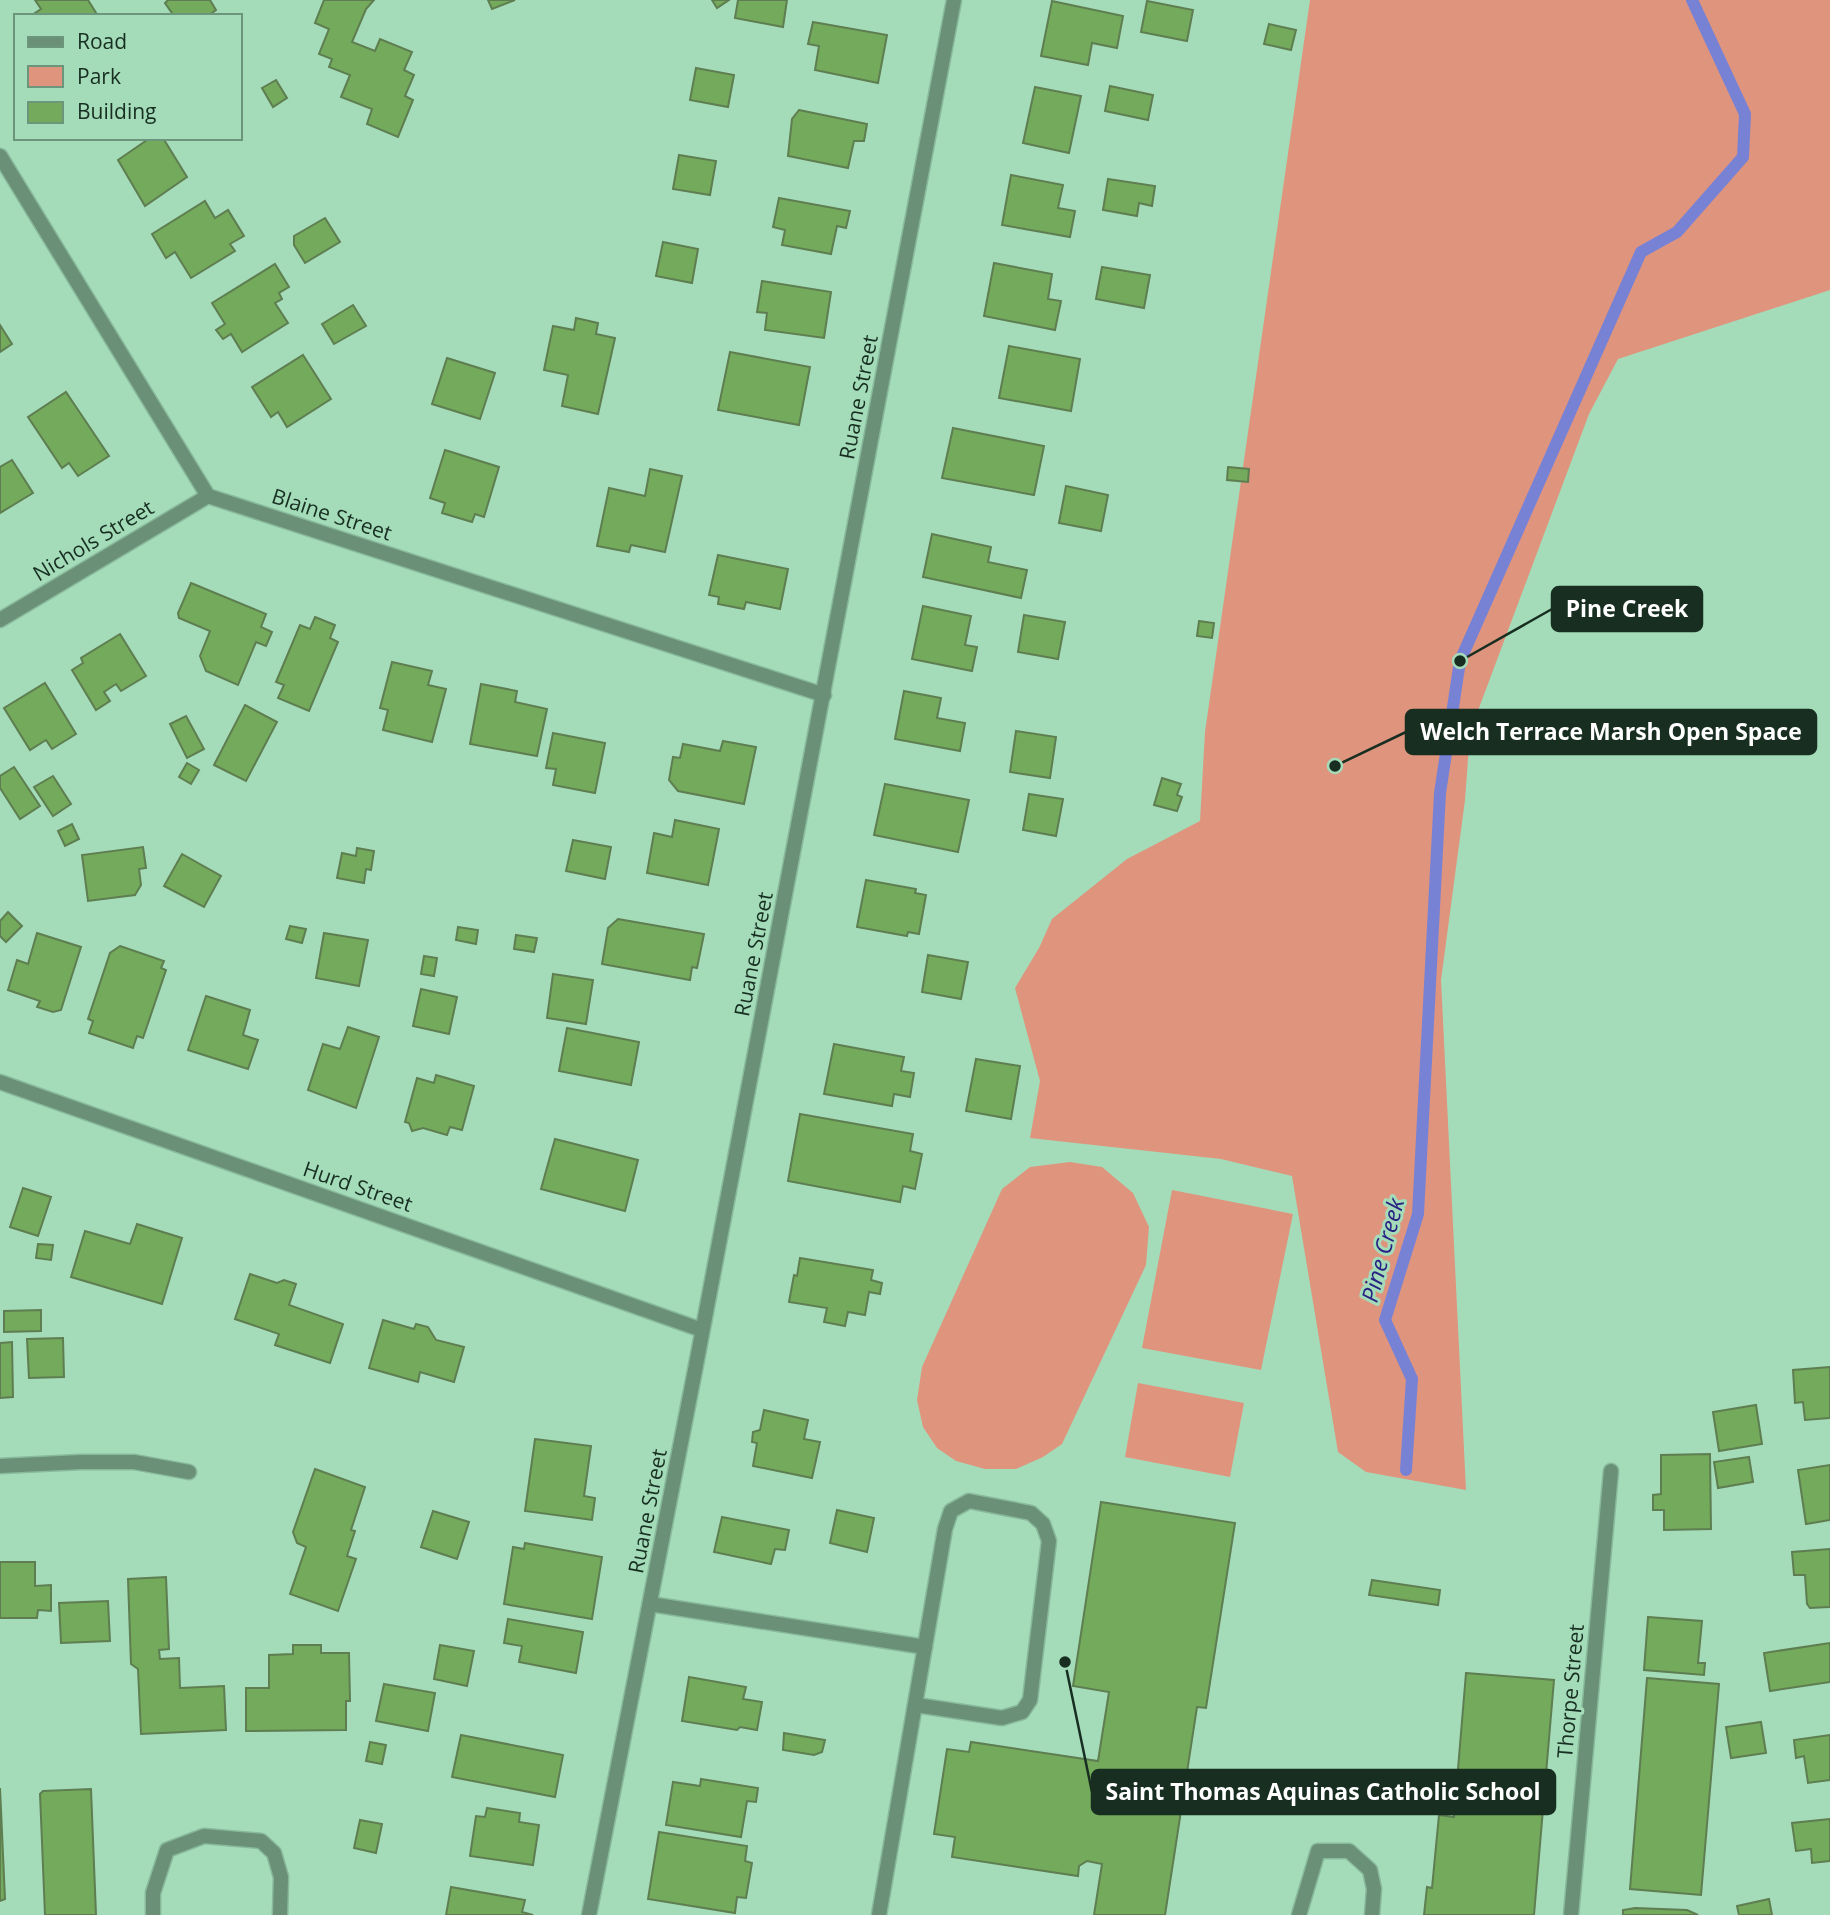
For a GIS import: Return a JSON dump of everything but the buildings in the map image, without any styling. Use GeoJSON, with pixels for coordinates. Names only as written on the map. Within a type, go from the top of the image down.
{"type":"FeatureCollection","features":[{"type":"Feature","properties":{"kind":"street","name":"Ruane Street"},"geometry":{"type":"LineString","coordinates":[[589,1915],[824,695],[954,0]]}},
{"type":"Feature","properties":{"kind":"street"},"geometry":{"type":"LineString","coordinates":[[0,156],[208,496]]}},
{"type":"Feature","properties":{"kind":"street","name":"Blaine Street"},"geometry":{"type":"LineString","coordinates":[[208,496],[824,695]]}},
{"type":"Feature","properties":{"kind":"street","name":"Nichols Street"},"geometry":{"type":"LineString","coordinates":[[0,620],[208,496]]}},
{"type":"Feature","properties":{"kind":"street","name":"Hurd Street"},"geometry":{"type":"LineString","coordinates":[[0,1082],[702,1330]]}},
{"type":"Feature","properties":{"kind":"street"},"geometry":{"type":"LineString","coordinates":[[0,1466],[134,1462],[189,1472]]}},
{"type":"Feature","properties":{"kind":"street","name":"Thorpe Street"},"geometry":{"type":"LineString","coordinates":[[1571,1915],[1611,1471]]}},
{"type":"Feature","properties":{"kind":"street"},"geometry":{"type":"LineString","coordinates":[[879,1915],[945,1529],[951,1511],[969,1501],[1031,1513],[1044,1524],[1049,1541],[1030,1700],[1022,1712],[1002,1718],[916,1705]]}},
{"type":"Feature","properties":{"kind":"street"},"geometry":{"type":"LineString","coordinates":[[650,1604],[925,1647]]}},
{"type":"Feature","properties":{"kind":"street"},"geometry":{"type":"LineString","coordinates":[[153,1915],[153,1893],[167,1850],[204,1836],[261,1841],[274,1853],[281,1877],[280,1915]]}},
{"type":"Feature","properties":{"kind":"street"},"geometry":{"type":"LineString","coordinates":[[1299,1915],[1318,1851],[1349,1851],[1370,1870],[1374,1889],[1372,1915]]}},
{"type":"Feature","properties":{"kind":"green space"},"geometry":{"type":"Polygon","coordinates":[[[1310,0],[1830,0],[1830,290],[1618,359],[1589,414],[1470,732],[1465,800],[1441,980],[1466,1490],[1366,1472],[1338,1452],[1292,1176],[1221,1159],[1030,1138],[1040,1081],[1015,988],[1039,948],[1052,919],[1127,859],[1200,821],[1205,732],[1310,0]]]}},
{"type":"Feature","properties":{"kind":"green space"},"geometry":{"type":"Polygon","coordinates":[[[1070,1162],[1102,1167],[1133,1193],[1149,1227],[1146,1265],[1062,1444],[1043,1457],[1016,1469],[985,1469],[956,1461],[937,1448],[923,1427],[917,1400],[922,1367],[1002,1189],[1030,1167],[1070,1162]]]}},
{"type":"Feature","properties":{"kind":"green space"},"geometry":{"type":"Polygon","coordinates":[[[1172,1190],[1293,1214],[1261,1370],[1142,1348],[1172,1190]]]}},
{"type":"Feature","properties":{"kind":"green space"},"geometry":{"type":"Polygon","coordinates":[[[1138,1383],[1244,1403],[1230,1477],[1125,1457],[1138,1383]]]}},
{"type":"Feature","properties":{"kind":"waterway","name":"Pine Creek"},"geometry":{"type":"LineString","coordinates":[[1406,1470],[1412,1379],[1385,1320],[1418,1214],[1440,793],[1460,661],[1641,252],[1677,232],[1743,157],[1745,114],[1692,0]]}},
{"type":"Feature","properties":{"kind":"place","name":"Pine Creek"},"geometry":{"type":"Point","coordinates":[1460,661]}},
{"type":"Feature","properties":{"kind":"place","name":"Welch Terrace Marsh Open Space"},"geometry":{"type":"Point","coordinates":[1335,766]}},
{"type":"Feature","properties":{"kind":"place","name":"Saint Thomas Aquinas Catholic School"},"geometry":{"type":"Point","coordinates":[1065,1662]}}]}
